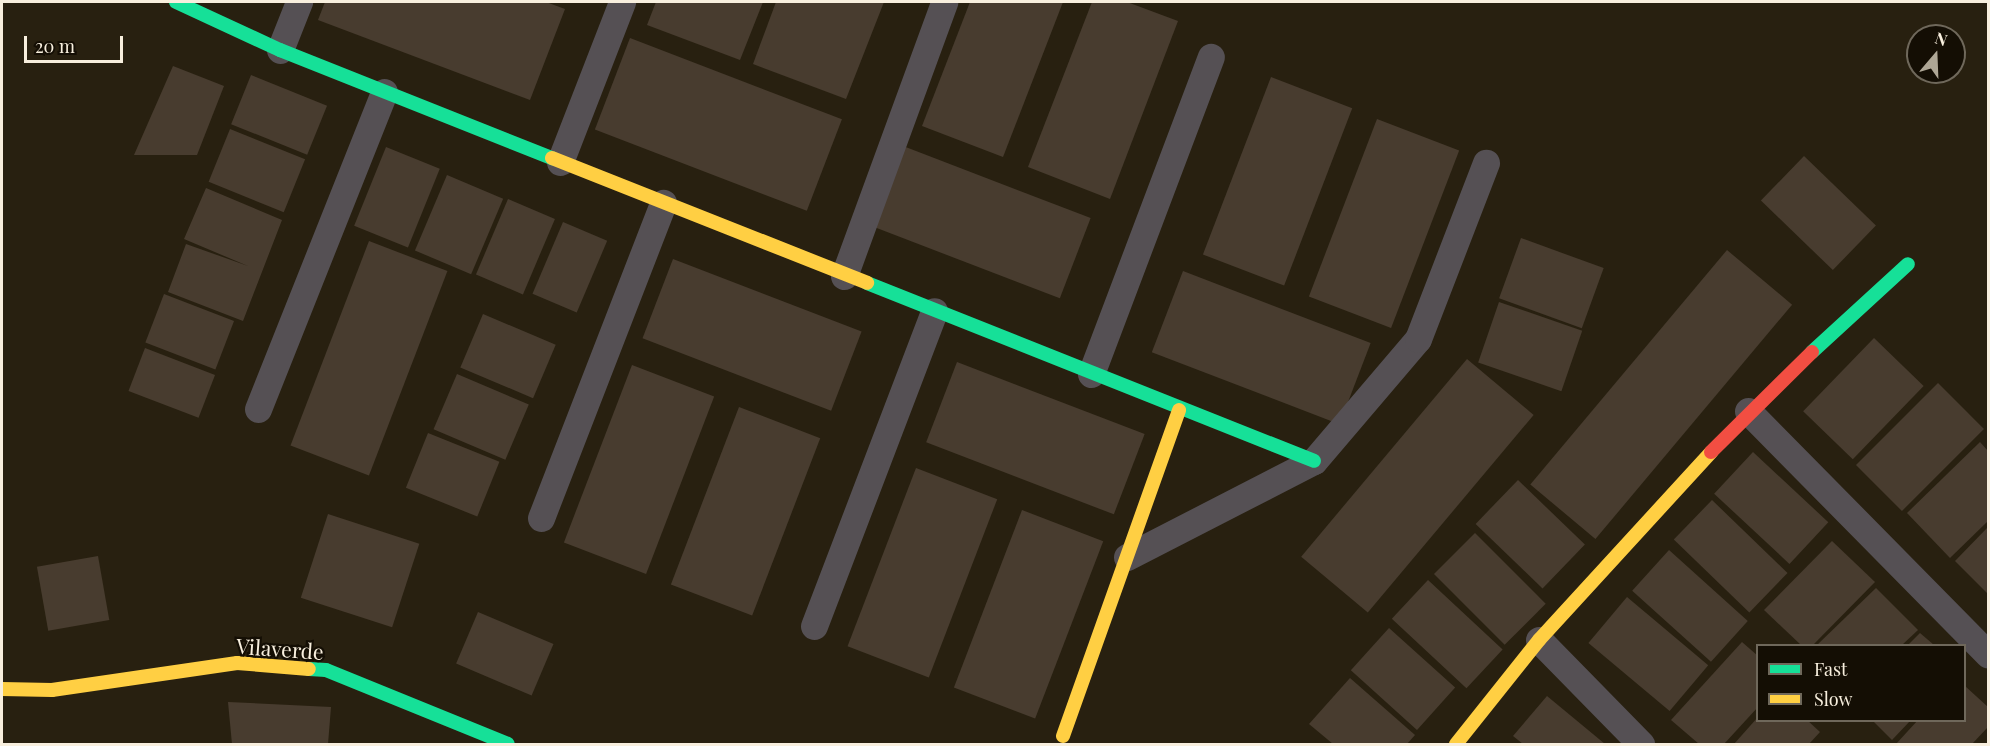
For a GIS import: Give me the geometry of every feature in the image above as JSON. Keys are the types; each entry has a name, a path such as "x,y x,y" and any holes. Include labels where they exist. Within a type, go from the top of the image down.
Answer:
{"street":[{"path":"176,2 280,50 384,92 1179,410 1314,461"},
{"path":"280,50 299,2"},
{"path":"560,162 622,2"},
{"path":"844,276 944,2"},
{"path":"1091,374 1211,57"},
{"path":"258,409 384,92"},
{"path":"1127,557 1314,461 1419,339 1486,163"},
{"path":"541,518 663,203"},
{"path":"1456,744 1539,640 1748,411 1908,264"},
{"path":"814,626 934,311"},
{"path":"1063,736 1179,410"},
{"path":"1748,411 1989,654"},
{"path":"1539,640 1641,744"},
{"name":"Vilaverde","path":"2,689 52,690 237,663 326,670 508,744"}],"building":[{"path":"325,2 546,2 565,9 530,100 318,20"},
{"path":"656,2 763,2 740,60 647,25"},
{"path":"776,2 884,2 846,99 753,64"},
{"path":"970,2 1063,2 1003,157 922,126"},
{"path":"1092,2 1127,2 1178,21 1110,199 1028,167"},
{"path":"630,38 842,119 807,211 595,129"},
{"path":"173,66 224,86 197,155 134,155"},
{"path":"251,75 327,106 307,155 231,124"},
{"path":"1271,77 1352,108 1284,286 1203,254"},
{"path":"1377,119 1459,151 1391,328 1309,296"},
{"path":"230,129 305,159 284,212 209,182"},
{"path":"903,146 1091,218 1060,298 872,226"},
{"path":"386,147 440,169 408,248 354,226"},
{"path":"1804,156 1876,225 1833,270 1761,201"},
{"path":"447,175 503,199 471,274 415,250"},
{"path":"206,188 282,220 243,321 168,292 186,244 248,266 184,239"},
{"path":"508,199 555,219 523,294 476,274"},
{"path":"563,222 607,241 577,313 533,294"},
{"path":"1521,238 1604,268 1582,328 1499,298"},
{"path":"369,241 447,271 369,476 291,445"},
{"path":"1727,250 1792,305 1595,539 1530,484"},
{"path":"673,259 862,331 831,411 643,338"},
{"path":"1183,271 1371,343 1339,424 1152,352"},
{"path":"164,294 234,321 215,369 145,343"},
{"path":"1499,302 1582,331 1561,391 1478,363"},
{"path":"483,314 556,345 533,398 460,367"},
{"path":"1874,338 1924,386 1853,459 1803,411"},
{"path":"145,348 215,375 199,418 129,391"},
{"path":"1467,359 1534,415 1368,613 1301,557"},
{"path":"957,362 1145,434 1114,514 926,442"},
{"path":"632,365 714,397 646,574 564,542"},
{"path":"457,374 529,404 505,460 434,429"},
{"path":"1938,383 1984,429 1902,511 1856,465"},
{"path":"739,407 820,438 752,616 671,584"},
{"path":"428,433 499,462 477,517 406,488"},
{"path":"1980,442 1988,451 1988,521 1950,558 1907,513"},
{"path":"1753,452 1828,522 1789,564 1714,494"},
{"path":"916,468 997,499 929,677 848,646"},
{"path":"1518,480 1585,545 1543,588 1476,524"},
{"path":"1712,500 1788,573 1749,613 1674,540"},
{"path":"1022,510 1103,541 1035,719 954,687"},
{"path":"328,514 419,544 392,627 301,598"},
{"path":"1988,527 1988,594 1955,561"},
{"path":"1475,533 1546,604 1505,645 1434,574"},
{"path":"1832,541 1875,582 1814,644 1800,644 1764,610"},
{"path":"1669,550 1748,621 1711,662 1632,591"},
{"path":"98,556 109,620 48,631 37,567"},
{"path":"1428,580 1503,650 1466,688 1392,619"},
{"path":"1876,588 1918,630 1903,644 1818,644"},
{"path":"1627,597 1708,665 1670,711 1588,643"},
{"path":"478,612 553,644 532,696 456,664"},
{"path":"1389,628 1455,688 1417,730 1351,670"},
{"path":"1920,633 1933,644 1909,644"},
{"path":"1742,642 1756,654 1756,709 1724,744 1699,744 1671,720"},
{"path":"1350,678 1415,735 1407,744 1333,744 1309,724"},
{"path":"1966,687 1988,707 1988,727 1972,744 1896,744 1916,722 1966,722"},
{"path":"1547,696 1605,744 1523,744 1513,736"},
{"path":"228,702 331,707 328,744 232,744"},
{"path":"1756,719 1756,722 1809,722 1820,732 1809,744 1734,744"},
{"path":"1874,722 1909,722 1892,740"}],"traffic: fast":[{"path":"176,2 280,50 552,158"},
{"path":"1812,352 1908,264"},
{"path":"867,283 1314,461"},
{"path":"309,669 326,670 508,744"}],"traffic: slow":[{"path":"552,158 867,283"},
{"path":"1063,736 1179,410"},
{"path":"1456,744 1539,640 1711,452"},
{"path":"2,689 52,690 237,663 309,669"}],"traffic: jam":[{"path":"1711,452 1812,352"}]}
